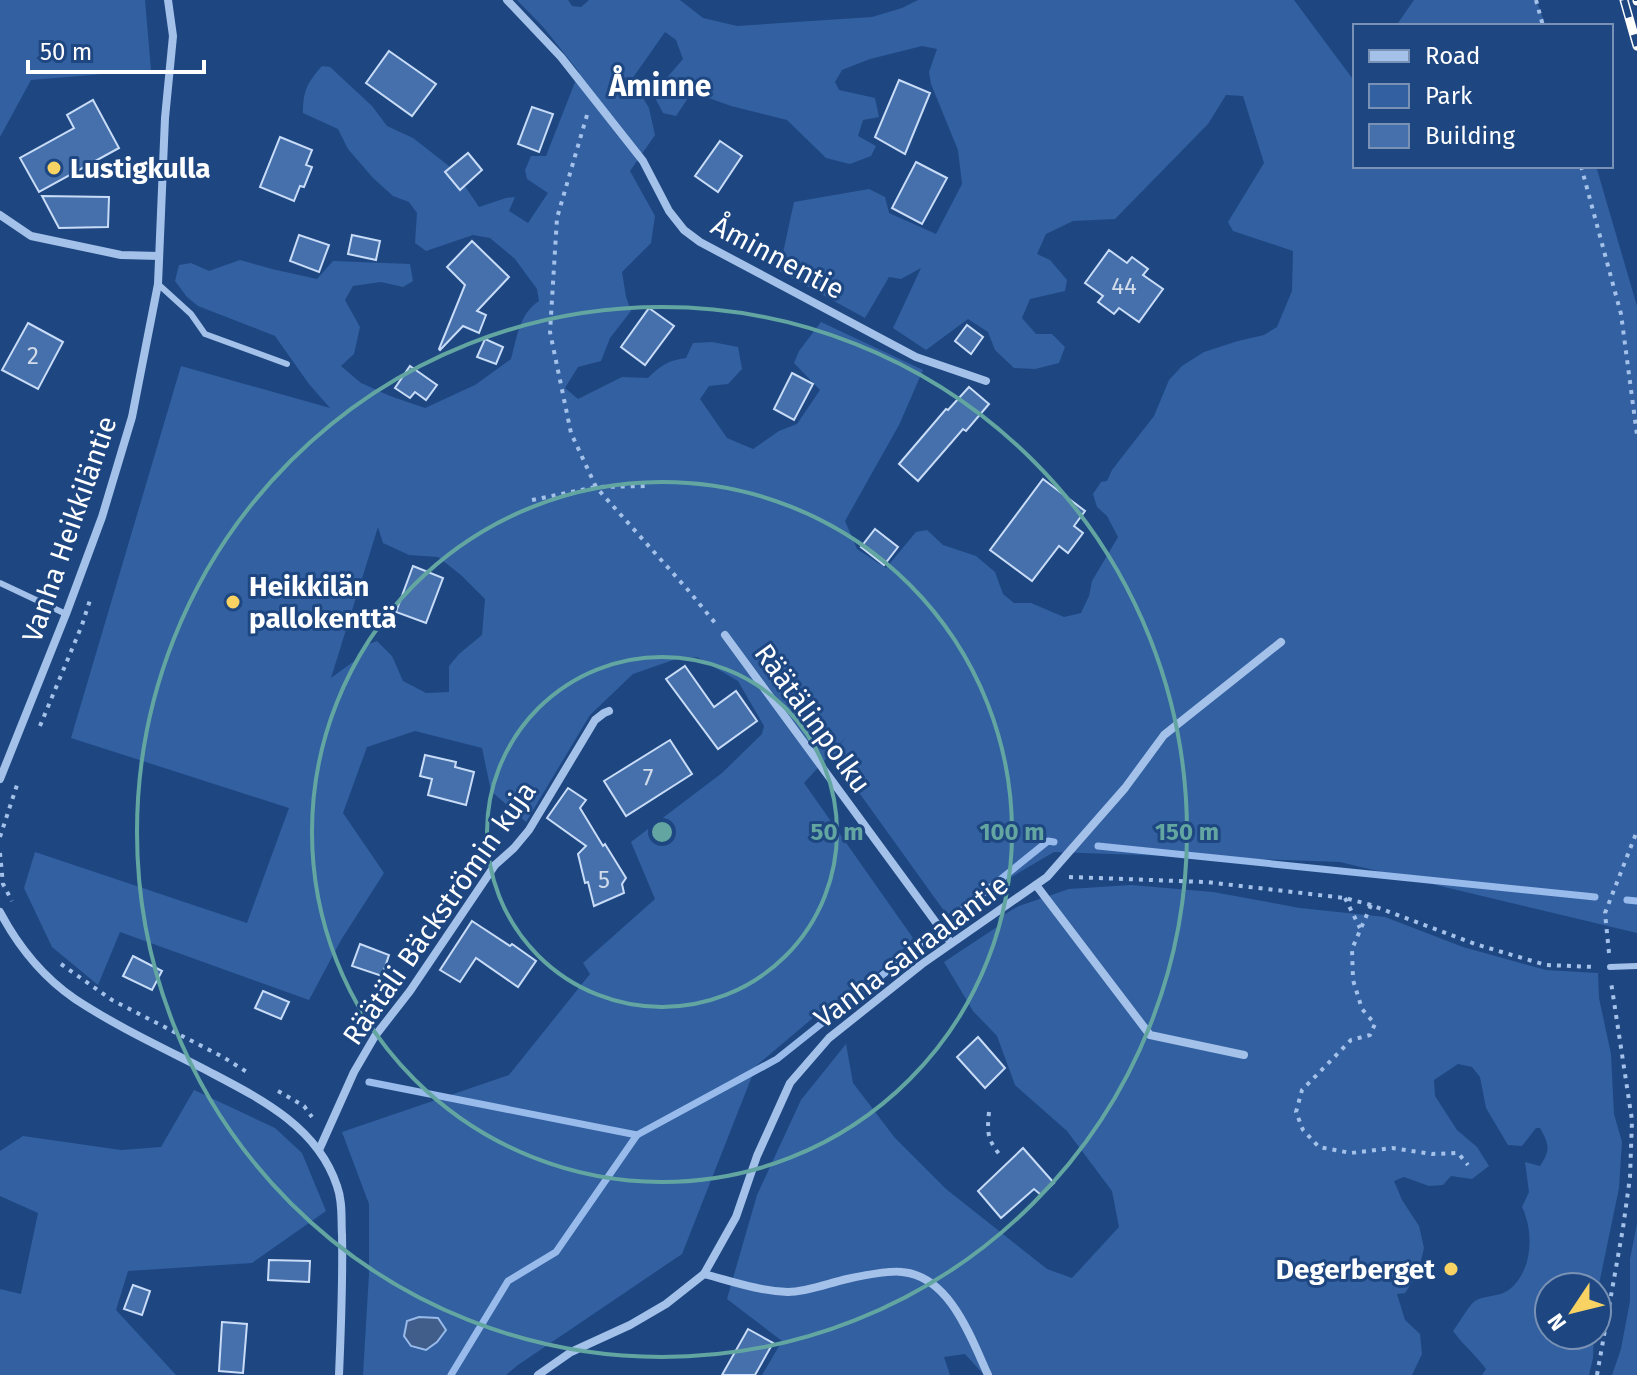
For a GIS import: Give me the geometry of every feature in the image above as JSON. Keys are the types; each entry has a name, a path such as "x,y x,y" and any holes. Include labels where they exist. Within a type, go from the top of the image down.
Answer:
{"street":[{"name":"Vanha Heikkiläntie","path":"0,779 102,517 132,417 158,284 165,118 173,36 168,0"},
{"name":"Åminnentie","path":"507,0 561,57 643,161 669,211 684,230 700,242 916,357 986,381"},
{"path":"0,215 31,236 121,255 159,256"},
{"name":"Räätälinpolku","path":"725,635 951,943"},
{"name":"Vanha sairaalantie","path":"538,1375 571,1352 630,1325 666,1304 704,1274 736,1217 757,1156 790,1083 829,1038 951,943 1047,877 1125,788 1164,735 1281,642"},
{"name":"Räätäli Bäckströmin kuja","path":"319,1150 354,1072 375,1036 410,991 489,874 529,830 595,720 609,711"},
{"path":"1036,885 1150,1035 1244,1055"},
{"path":"0,912 13,935 44,973 73,997 274,1108 301,1129 319,1150 338,1189 341,1203 343,1279 339,1375"},
{"path":"704,1274 762,1289 790,1292 849,1279 902,1272 918,1277 933,1283 964,1322 988,1375"}],"lane":[{"path":"158,284 191,314 205,334 287,364"},
{"path":"0,583 66,614"},
{"path":"1610,967 1637,966"}],"path":[{"path":"1536,0 1542,24"},
{"path":"592,97 557,218 550,332 571,433 596,487 725,635"},
{"path":"1582,168 1621,314 1637,435"},
{"path":"532,500 596,487 648,486"},
{"path":"1597,1375 1623,1228 1632,1135 1611,991 1605,913 1637,831"},
{"path":"1047,877 1206,882 1345,898 1475,944 1546,965 1610,967"},
{"path":"1345,898 1360,928"},
{"path":"1371,905 1352,949 1353,980 1362,1009 1375,1024 1370,1035 1351,1040 1302,1090 1296,1112 1303,1130 1319,1147 1351,1153 1392,1148 1432,1154 1458,1153 1468,1165"},
{"path":"989,1112 987,1128 990,1142 1000,1155"}],"green space":[{"path":"0,0 145,0 151,70 31,80 0,137"},
{"path":"517,0 568,0 572,6 581,7 589,0 680,0 703,18 737,26 872,17 918,0 1294,0 1353,79 1353,168 1597,168 1637,306 1637,933 1340,862 1054,852 947,915 832,755 846,737 804,783 913,938 889,964 814,1017 756,1066 682,1254 506,1375 363,1375 369,1274 369,1204 342,1132 509,1075 590,974 583,963 655,899 631,842 722,773 762,734 764,726 738,681 697,657 673,660 633,674 590,715 526,822 491,791 482,748 415,731 367,747 343,813 384,873 341,940 309,1000 120,932 98,985 52,947 24,888 35,852 247,923 289,808 71,738 181,366 330,408 275,336 198,306 187,297 175,281 179,265 191,263 209,271 240,260 317,279 333,261 410,264 413,281 403,287 381,282 353,286 345,300 360,327 354,354 341,366 361,383 425,408 475,385 511,359 523,320 539,301 537,289 515,259 490,238 473,235 426,251 415,243 417,213 409,202 393,196 373,178 348,149 338,129 303,113 307,88 322,66 330,67 372,106 387,126 413,138 454,170 479,207 515,197 509,211 528,223 548,193 527,179 525,170 531,156 546,156 579,72","holes":["665,32 676,40 683,59 653,94 663,113 676,116 692,92 731,106 787,120 826,158 850,164 871,156 876,146 858,136 863,120 879,117 875,98 839,90 835,82 842,70 870,59 922,46 937,49 929,72 931,84 958,150 962,184 936,234 889,213 885,197 869,189 794,202 779,271 865,318 889,277 901,279 921,268 893,328 926,350 968,319 988,332 995,350 1014,368 1035,369 1059,363 1065,347 1052,334 1036,334 1022,318 1030,299 1065,291 1067,280 1050,260 1037,254 1046,234 1073,221 1115,219 1208,124 1226,95 1243,96 1264,163 1228,222 1233,231 1293,251 1292,291 1277,327 1264,335 1204,352 1182,366 1169,380 1154,416 1107,481 1101,482 1093,494 1097,507 1107,516 1118,537 1092,581 1081,613 1064,617 1031,603 1014,603 1003,594 995,572 976,556 943,545 927,530 916,532 886,568 857,549 845,521 899,425 923,370 821,322 799,351 794,363 820,390 797,424 779,431 753,449 727,438 700,399 709,386 728,384 742,369 738,347 712,342 693,343 686,358 665,364 648,378 622,377 578,399 565,388 578,367 601,361 610,338 631,311 622,272 651,243 655,216 630,171 655,135 649,108 632,79","378,527 383,543 409,555 438,557 485,599 482,635 449,666 449,692 426,693 403,681 392,656 377,641 369,644 357,659 331,678"]},
{"path":"1414,0 1536,0 1545,24 1397,24"},
{"path":"1131,885 1213,892 1300,908 1385,917 1463,947 1546,970 1598,973 1599,998 1611,1054 1614,1114 1622,1142 1619,1188 1602,1271 1533,1271 1533,1351 1593,1351 1589,1375 1482,1375 1486,1369 1453,1331 1475,1301 1506,1292 1523,1272 1530,1238 1522,1207 1529,1192 1525,1162 1540,1166 1548,1147 1540,1128 1536,1128 1522,1146 1508,1145 1486,1108 1480,1077 1472,1067 1458,1064 1434,1080 1435,1096 1457,1130 1477,1147 1489,1166 1472,1179 1451,1176 1443,1185 1429,1186 1404,1177 1394,1181 1419,1226 1424,1248 1418,1273 1405,1293 1397,1294 1405,1320 1420,1334 1422,1354 1412,1375 984,1375 965,1354 944,1357 950,1375 762,1375 782,1341 727,1299 757,1195 801,1100 846,1044 853,1083 895,1138 946,1189 1047,1269 1072,1278 1119,1227 1112,1191 1067,1131 1015,1085 997,1036 973,1011 944,962 1000,925 998,918 1019,906 1069,889"},
{"path":"194,1090 275,1128 302,1153 326,1211 252,1263 128,1271 116,1310 176,1375 0,1375 0,1289 21,1294 38,1213 0,1196 0,1151 23,1136 121,1150 161,1147"},
{"path":"1637,1224 1637,1375 1612,1375 1621,1349 1630,1301 1630,1259"}],"shaded area":[{"path":"419,1317 438,1318 446,1330 426,1350 411,1346 404,1336 407,1321"}],"building":[{"path":"389,51 436,84 412,116 366,83"},
{"path":"899,80 930,93 905,154 875,137"},
{"name":"Lustigkulla","path":"93,100 119,148 39,192 20,158 74,128 67,115"},
{"path":"532,107 553,114 539,152 518,144"},
{"path":"280,137 312,150 306,165 312,167 294,201 260,187"},
{"path":"720,141 742,156 718,192 695,176"},
{"path":"468,153 482,170 460,190 445,172"},
{"path":"916,162 947,178 922,224 892,208"},
{"path":"42,196 109,197 108,227 59,228"},
{"path":"299,235 329,245 319,272 290,261"},
{"path":"352,235 380,241 376,260 348,254"},
{"path":"472,241 509,277 477,311 486,315 479,333 463,326 440,350 465,285 447,267"},
{"path":"1109,250 1127,263 1132,257 1148,269 1143,275 1163,289 1139,322 1119,308 1114,314 1098,302 1103,296 1085,283"},
{"path":"649,308 674,326 645,365 621,347"},
{"path":"28,323 63,342 38,389 2,370"},
{"path":"967,325 983,337 971,354 955,341"},
{"path":"485,339 503,347 496,364 477,357"},
{"path":"410,366 437,385 426,400 415,392 410,398 395,388"},
{"path":"792,373 813,384 794,420 774,409"},
{"path":"969,387 989,404 918,481 899,464"},
{"path":"1043,479 1085,511 1074,526 1083,533 1068,553 1059,546 1032,581 990,550"},
{"path":"875,529 898,547 884,565 861,547"},
{"path":"413,566 443,578 426,623 396,612"},
{"path":"685,666 714,707 736,691 757,721 718,749 666,679"},
{"path":"670,740 692,774 626,816 604,781"},
{"path":"425,755 456,762 455,767 474,772 466,805 428,795 432,779 420,776"},
{"path":"568,788 586,800 580,808 626,878 622,884 624,893 594,906 578,854 586,846 547,818"},
{"path":"472,921 536,961 518,987 476,958 460,982 440,970"},
{"path":"360,944 389,955 382,976 352,966"},
{"path":"133,956 162,971 152,990 123,976"},
{"path":"263,991 289,1002 281,1019 255,1008"},
{"path":"978,1037 1005,1068 985,1088 957,1057"},
{"path":"1023,1148 1054,1183 1041,1195 1034,1189 1001,1218 978,1191"},
{"path":"269,1260 310,1261 309,1282 268,1280"},
{"path":"133,1285 150,1291 142,1315 124,1309"},
{"path":"222,1322 247,1324 243,1373 219,1371"},
{"path":"748,1329 773,1343 755,1375 722,1375"}],"waterway":[{"path":"955,916 1048,841 1054,842"},
{"path":"1098,846 1595,897"},
{"path":"1627,900 1637,901"},
{"path":"369,1082 637,1135 777,1059 925,941"},
{"path":"451,1375 508,1281 556,1252 637,1135"}],"railway":[{"path":"1624,0 1637,46"}],"place":[{"name":"Lustigkulla","path":"54,168"},
{"name":"Heikkilän pallokenttä","path":"233,602"},
{"name":"Degerberget","path":"1451,1269"}],"district":[{"name":"Åminne","path":"660,86"}]}
